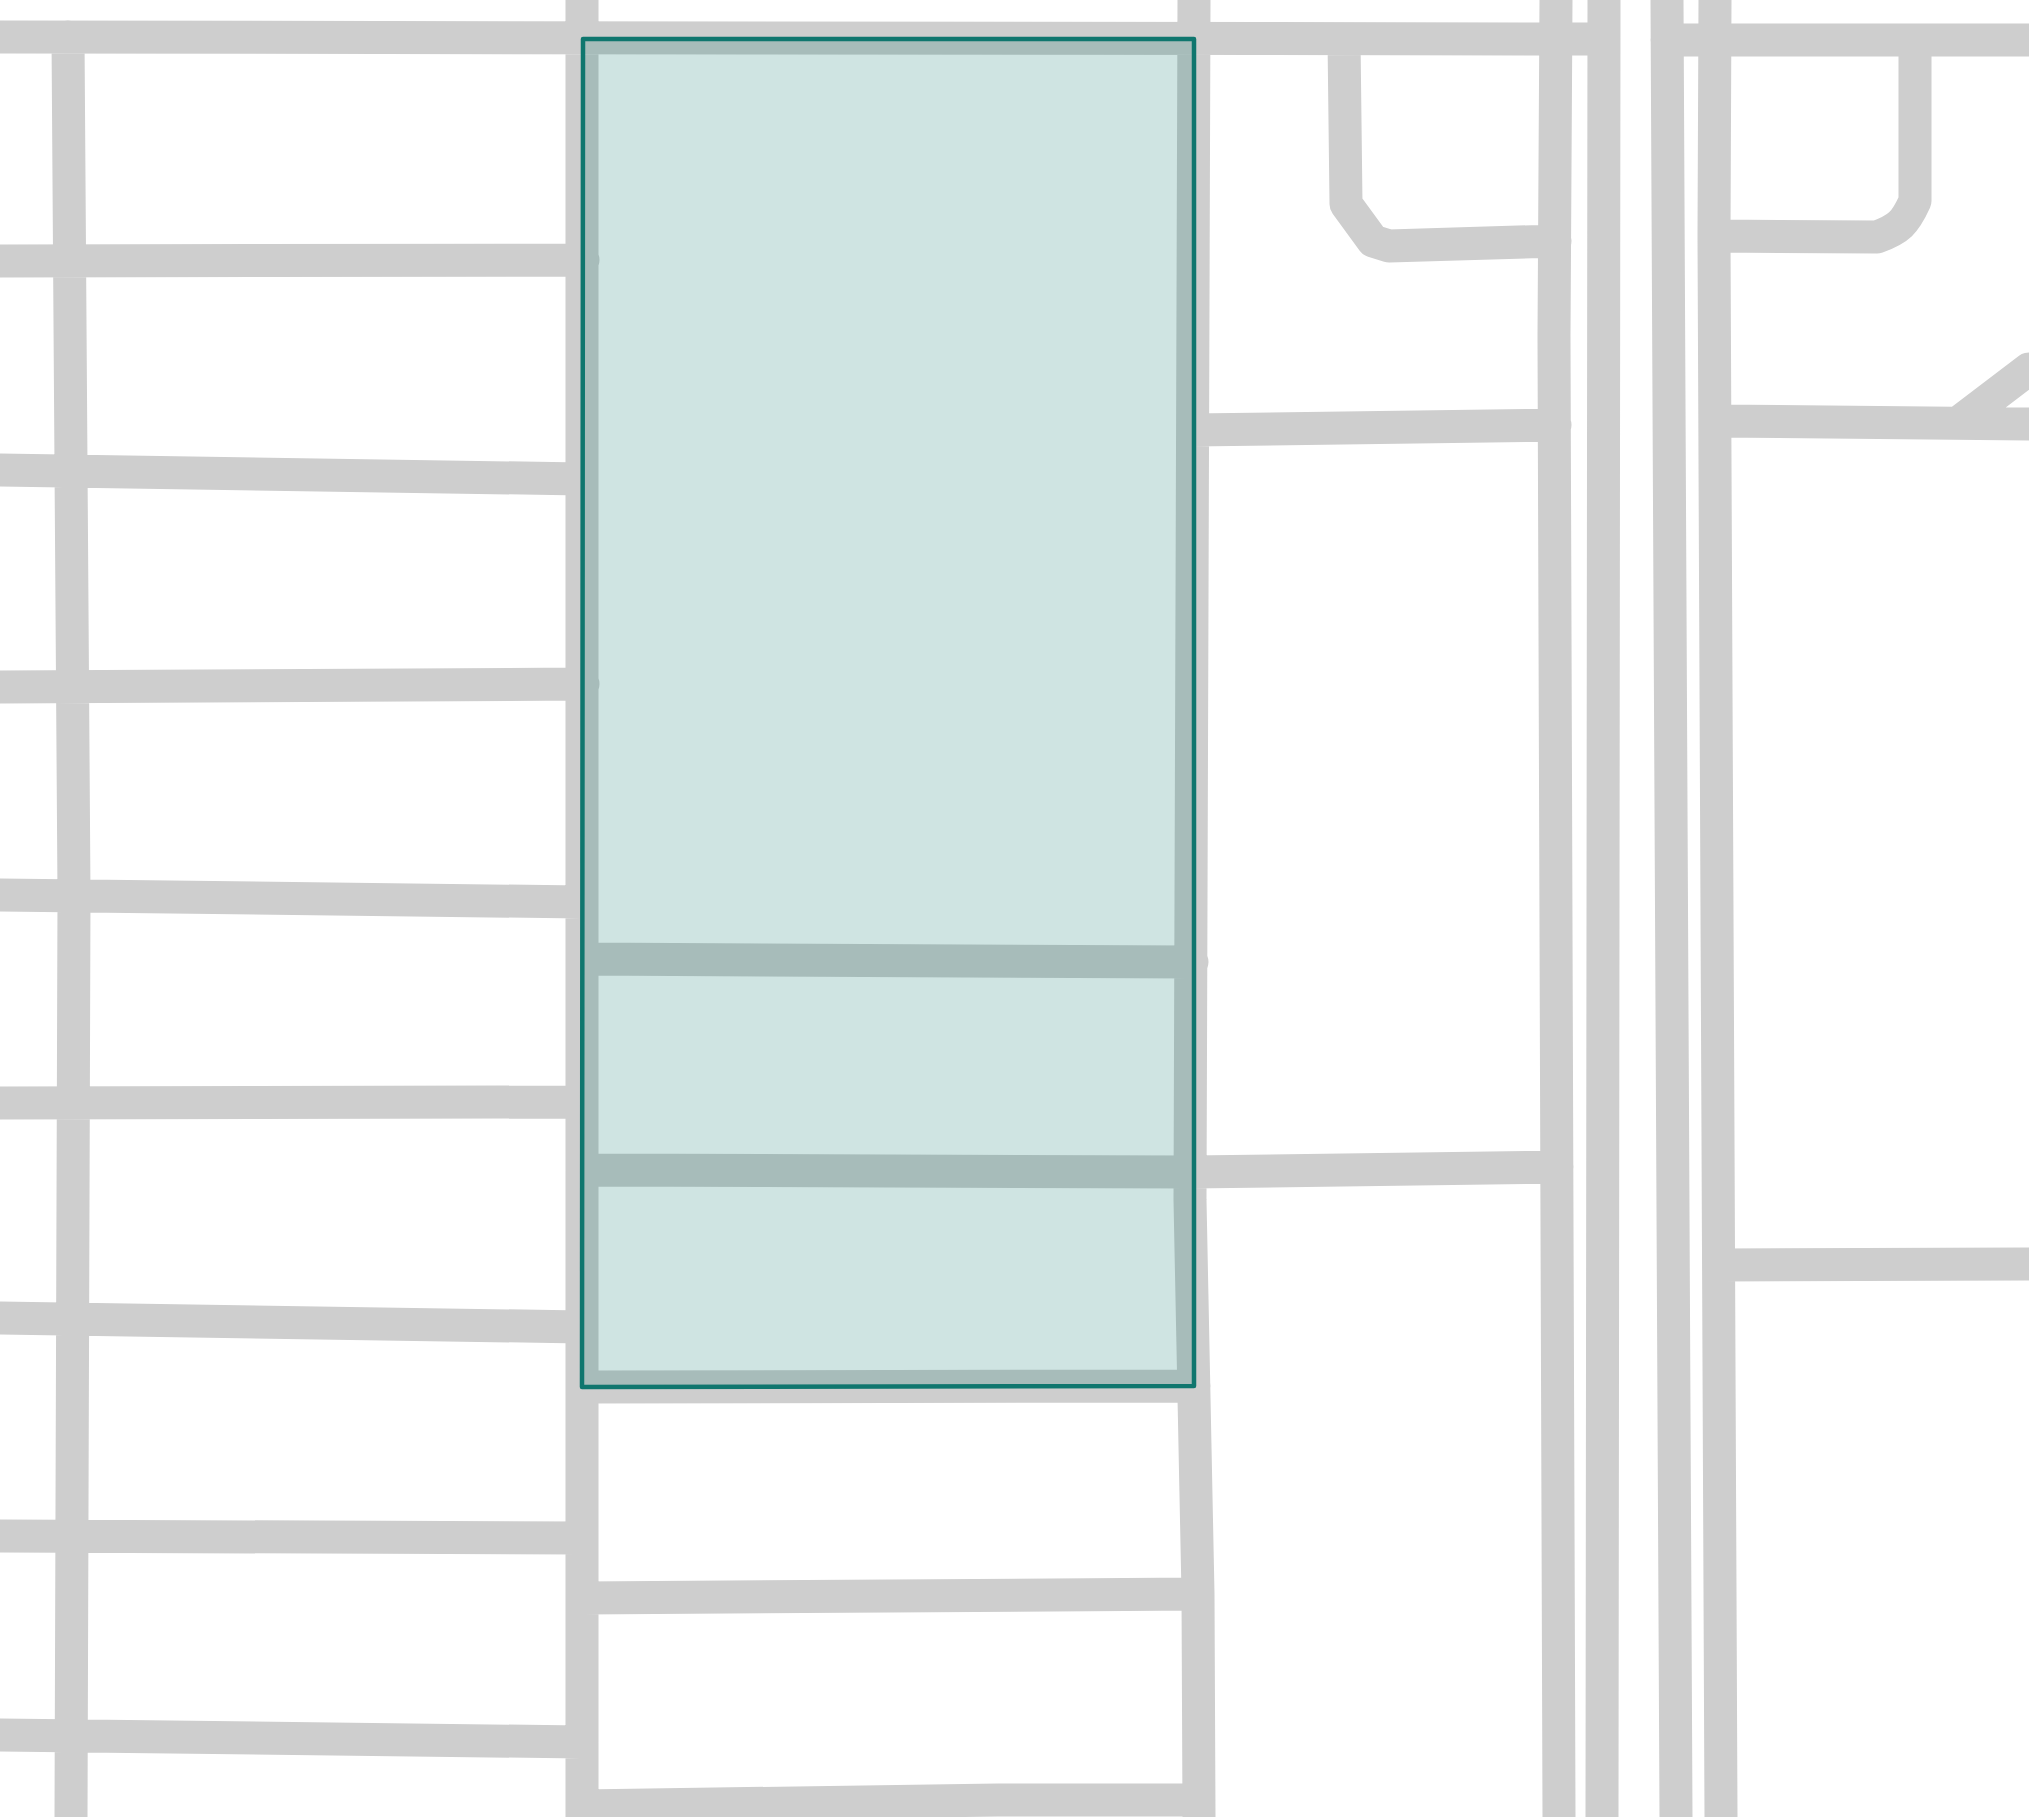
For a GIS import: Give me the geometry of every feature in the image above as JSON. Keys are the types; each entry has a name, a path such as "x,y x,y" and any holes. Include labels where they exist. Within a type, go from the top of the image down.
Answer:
{"street":[{"path":"582,0 582,1812 998,1800 1198,1809 1198,1594 1191,1172 1194,0"},
{"path":"1556,0 1559,1817"},
{"path":"1602,1817 1604,0"},
{"path":"1667,0 1676,1817"},
{"path":"1714,0 1721,1817"},
{"path":"0,37 1604,39"},
{"path":"68,37 74,895 71,1817"},
{"path":"1344,39 1346,204 1372,241 1389,246 1555,241"},
{"path":"1667,40 2029,40"},
{"path":"1714,236 1877,237 1894,231 1907,219 1915,201 1915,40"},
{"path":"0,261 583,260"},
{"path":"1958,423 2029,369"},
{"path":"1714,421 2029,424"},
{"path":"1193,430 1555,425"},
{"path":"0,470 582,480"},
{"path":"0,687 583,684"},
{"path":"0,895 582,902"},
{"path":"582,959 1192,962"},
{"path":"0,1103 582,1102"},
{"path":"582,1170 1191,1172 1557,1167"},
{"path":"1719,1265 2029,1264"},
{"path":"0,1318 582,1327"},
{"path":"582,1387 1194,1386"},
{"path":"0,1536 582,1538"},
{"path":"582,1598 1198,1594"},
{"path":"0,1735 582,1742"}],"highlighted area":[{"path":"583,39 1194,39 1194,1386 582,1387"}]}
